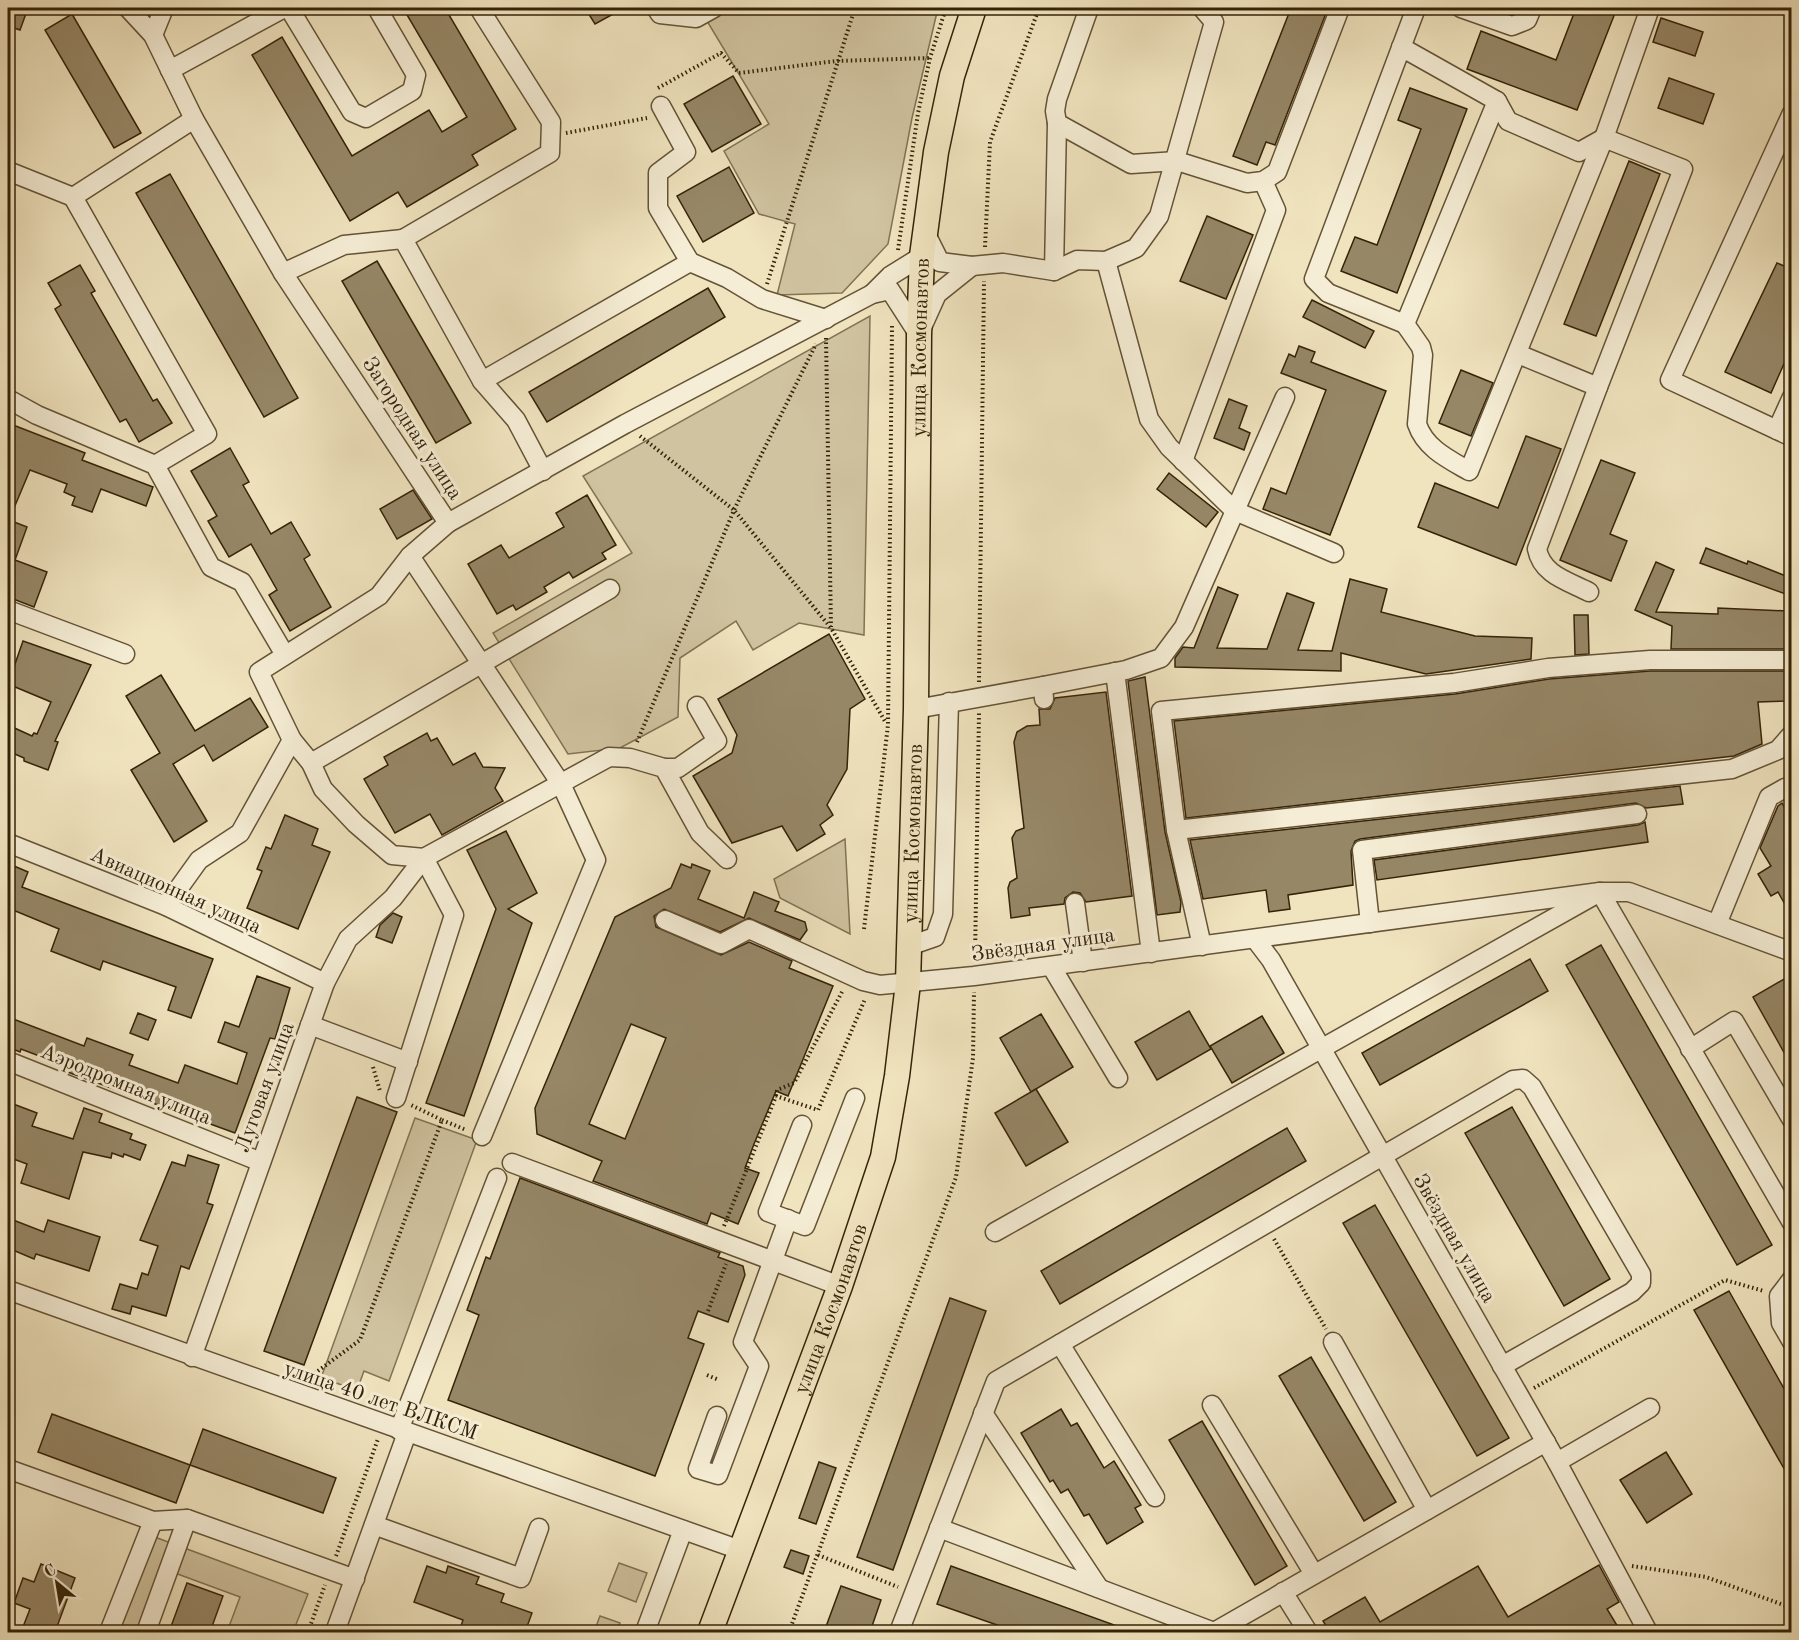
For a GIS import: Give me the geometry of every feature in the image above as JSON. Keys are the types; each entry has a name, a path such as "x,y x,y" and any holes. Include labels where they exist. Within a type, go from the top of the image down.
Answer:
{"main road":[{"name":"улица Космонавтов","path":"710,1632 840,1286 883,1157 897,1076 908,983 916,709 919,335 922,256 924,230 952,76 974,8"}],"street":[{"name":"Загородная улица","path":"128,8 153,35 194,119 283,273 448,523 626,424 826,322 872,294 890,276 922,256"},
{"path":"153,35 164,8"},
{"path":"170,70 284,8"},
{"path":"289,8 352,112 366,118 412,91 416,75 377,8"},
{"path":"283,273 344,245 403,239 550,153 551,122 479,8"},
{"path":"656,8 660,14 696,18 714,8"},
{"path":"1054,271 1057,123 1055,111 1057,99 1089,8"},
{"path":"924,230 940,262 972,266 1003,263 1054,271 1077,260 1106,261 1136,248 1159,216 1177,161 1214,22 1202,8"},
{"path":"1057,123 1131,164 1177,161 1247,183 1263,182 1277,171 1340,8"},
{"path":"1416,8 1314,279 1328,293 1405,324 1421,347 1423,355 1417,424 1419,431 1439,454 1469,471 1604,138 1650,8"},
{"path":"1461,8 1512,26 1527,20 1532,8"},
{"path":"1401,47 1497,101 1509,121 1579,152 1604,138"},
{"path":"1405,324 1497,101"},
{"path":"661,106 686,152 658,174 658,208 690,262 727,278 762,299 826,322"},
{"path":"1791,113 1670,380 1784,434 1791,397"},
{"path":"73,197 194,119"},
{"path":"1589,592 1547,571 1539,561 1537,549 1683,169 1604,138"},
{"path":"8,171 73,197 207,434 155,465"},
{"path":"1182,461 1276,210 1263,182"},
{"path":"403,239 482,381 516,420 543,471"},
{"path":"1106,261 1149,419 1182,461 1235,511 1334,553"},
{"path":"482,381 690,262"},
{"path":"919,335 937,294 972,266"},
{"path":"872,294 891,290 919,335"},
{"path":"1518,354 1598,387"},
{"path":"916,709 949,702 1044,693 1161,658 1184,627 1285,398"},
{"path":"8,399 37,415 155,465 212,567 242,582 285,655"},
{"path":"448,523 410,556 379,596 259,672 292,740 311,763 323,789 392,855 424,858 609,757 630,758 664,768 678,768 717,741 698,706"},
{"path":"410,556 484,664 561,784 596,860 482,1136"},
{"path":"311,763 610,590"},
{"path":"8,610 124,654"},
{"path":"1203,946 1176,830 1161,711 1454,683 1548,668 1650,660 1791,660"},
{"path":"1115,672 1151,952"},
{"path":"909,946 935,937 943,914 949,702"},
{"path":"1176,830 1732,769 1778,750 1791,734"},
{"path":"166,906 199,860 240,832 292,740"},
{"path":"664,768 700,833 727,859"},
{"path":"1717,924 1769,797 1785,788 1791,793"},
{"path":"1370,923 1362,850 1637,814"},
{"name":"Авиационная улица","path":"8,843 166,906 325,983"},
{"path":"396,1098 454,915 424,858"},
{"name":"Луговая улица","path":"192,1357 325,983 348,939 393,898 424,858"},
{"path":"995,1232 1600,892 1791,1222"},
{"name":"Звёздная улица","path":"665,920 721,944 749,929 852,974 863,981 880,984 908,983 1083,962 1600,892 1629,892 1791,952"},
{"path":"1075,903 1083,962"},
{"name":"Звёздная улица","path":"1255,939 1271,960 1557,1462 1648,1632"},
{"path":"1051,966 1118,1078"},
{"path":"1690,1049 1734,1021 1791,1120"},
{"path":"310,1025 408,1062"},
{"name":"Аэродромная улица","path":"8,1061 261,1162"},
{"path":"899,1632 996,1381 1382,1155 1513,1080 1523,1079 1532,1087 1641,1274 1641,1283 1632,1292 1502,1366"},
{"path":"802,1125 768,1212 805,1226 855,1098"},
{"path":"512,1163 840,1286"},
{"path":"338,1632 374,1525 397,1429 497,1178"},
{"path":"717,1416 698,1469 718,1475 759,1366 743,1342 788,1219"},
{"path":"1791,1279 1779,1296 1781,1323 1791,1342"},
{"name":"улица 40 лет ВЛКСМ","path":"8,1290 740,1550"},
{"path":"1333,1342 1427,1510"},
{"path":"1060,1344 1155,1497"},
{"path":"1212,1405 1314,1574"},
{"path":"1557,1462 1650,1408"},
{"path":"983,1413 1099,1588"},
{"path":"939,1528 1214,1632 1545,1442"},
{"path":"8,1469 153,1521 187,1519 355,1579"},
{"path":"146,1632 187,1519"},
{"path":"109,1632 153,1521"},
{"path":"374,1525 521,1578 539,1528"},
{"path":"645,1632 683,1530"},
{"path":"1283,1592 1308,1632"}],"path":[{"path":"762,299 836,61 855,8"},
{"path":"551,136 655,116 661,106 652,91 721,53 739,74 836,61 930,58"},
{"path":"630,758 734,510 826,322"},
{"path":"826,322 831,628"},
{"path":"864,929 888,725 892,322"},
{"path":"626,424 734,510 831,628 888,725"},
{"path":"776,1096 777,1090 794,1083 852,974"},
{"path":"290,1391 360,1340 442,1120 380,1091 367,1047"},
{"path":"1266,1225 1333,1342"},
{"path":"708,1311 726,1264"},
{"path":"1520,1397 1725,1280 1779,1296"},
{"path":"707,1375 719,1380"},
{"path":"308,1632 331,1570 397,1429"},
{"path":"818,1555 914,1593"},
{"path":"1610,1563 1706,1577 1791,1608"}],"shaded area":[{"path":"732,8 938,8 912,118 888,244 842,293 777,295 795,224 759,214 724,151 769,124 707,21"},
{"path":"870,316 864,635 799,623 753,650 736,621 680,658 678,717 620,748 568,754 493,633 632,553 583,476"},
{"path":"845,839 850,934 780,898 774,879"},
{"path":"415,1118 477,1140 389,1381 364,1371 357,1390 321,1378"},
{"path":"152,1536 308,1594 293,1632 227,1632 240,1597 164,1569 140,1632 116,1632"},
{"path":"619,1563 647,1573 636,1602 608,1591"},
{"path":"600,1616 620,1623 616,1632 594,1632"}],"building":[{"path":"8,8 28,8 20,30 8,26"},
{"path":"403,8 445,8 516,129 472,155 478,165 407,207 398,192 350,221 252,55 282,37 352,156 429,110 442,132 467,117"},
{"path":"585,8 624,8 595,24"},
{"path":"1291,8 1328,8 1275,145 1266,142 1257,165 1233,156"},
{"path":"1576,8 1617,8 1577,110 1467,69 1481,31 1556,60"},
{"path":"72,14 141,133 114,148 45,30"},
{"path":"1661,18 1703,32 1695,56 1653,42"},
{"path":"733,76 761,124 712,152 684,104"},
{"path":"1669,78 1714,94 1703,124 1658,108"},
{"path":"1410,88 1467,109 1397,293 1341,271 1355,237 1377,245 1421,129 1398,120"},
{"path":"1629,161 1660,174 1596,336 1564,324"},
{"path":"729,167 754,213 703,242 677,196"},
{"path":"170,174 298,398 264,417 136,193"},
{"path":"1207,216 1253,235 1226,299 1180,281"},
{"path":"377,261 471,423 436,443 342,281"},
{"path":"1777,263 1791,269 1791,348 1771,393 1725,372"},
{"path":"80,265 95,291 91,293 153,401 157,399 172,423 139,442 126,419 120,422 55,309 61,305 48,283"},
{"path":"708,288 725,317 547,422 529,392"},
{"path":"1312,300 1374,331 1365,348 1303,317"},
{"path":"1299,346 1315,352 1311,362 1386,391 1330,535 1263,509 1271,488 1286,494 1326,390 1281,373 1289,354 1295,357"},
{"path":"1461,370 1493,383 1471,436 1439,423"},
{"path":"1229,399 1247,406 1239,428 1250,433 1244,450 1214,438"},
{"path":"8,423 85,453 82,460 153,487 146,506 101,489 92,512 72,505 75,497 64,492 67,484 30,470 9,520 27,527 15,560 47,572 34,607 8,597"},
{"path":"1526,436 1561,449 1516,565 1418,527 1435,483 1498,508"},
{"path":"230,448 249,482 243,485 271,534 291,522 310,555 304,559 331,607 290,631 269,595 277,590 251,544 229,557 208,521 217,516 191,471"},
{"path":"1601,460 1635,473 1610,534 1627,541 1611,581 1560,560"},
{"path":"1169,473 1218,512 1206,527 1157,489"},
{"path":"413,490 432,519 397,539 380,509"},
{"path":"587,495 616,545 602,553 606,559 573,578 569,572 544,587 547,592 516,610 513,605 497,614 468,564 501,545 509,558 564,527 556,513"},
{"path":"1706,548 1791,578 1791,596 1700,563"},
{"path":"1656,562 1674,570 1656,612 1718,614 1718,608 1787,611 1786,649 1671,649 1672,626 1635,610"},
{"path":"1350,579 1387,589 1381,612 1475,636 1532,638 1531,659 1426,674 1341,653 1341,671 1175,667 1175,658 1183,647 1194,648 1218,587 1238,595 1217,648 1267,649 1287,593 1314,603 1298,650 1332,651"},
{"path":"1574,615 1588,615 1589,654 1575,655"},
{"path":"829,634 865,699 850,709 847,769 827,805 833,815 820,825 825,834 797,851 782,826 732,843 693,776 732,753 737,735 718,699"},
{"path":"23,641 91,665 55,741 58,742 48,770 24,761 24,758 8,751 8,725 32,736 34,733 37,734 51,702 8,684"},
{"path":"1650,671 1786,671 1787,701 1758,702 1762,744 1734,756 1186,818 1174,721 1455,694 1549,679"},
{"path":"161,675 195,731 250,698 268,727 213,761 204,745 173,764 207,821 174,842 131,770 160,753 126,696"},
{"path":"1145,677 1165,832 1181,902 1180,912 1157,915 1128,681"},
{"path":"1106,692 1132,896 1086,902 1080,893 1073,892 1065,898 1064,904 1029,908 1030,915 1011,918 1008,888 1010,882 1017,878 1012,838 1016,831 1024,828 1014,742 1017,732 1027,726 1040,725 1039,709 1050,709 1055,698"},
{"path":"427,733 431,741 437,738 453,765 475,753 483,767 505,768 495,788 503,801 442,835 430,814 395,833 364,779 388,765 384,757"},
{"path":"1680,786 1683,804 1646,808 1636,803 1360,839 1355,841 1351,851 1353,885 1288,895 1290,909 1269,912 1266,890 1203,899 1190,840"},
{"path":"1782,803 1791,819 1791,915 1778,892 1771,896 1758,874 1771,866 1760,848 1778,806"},
{"path":"285,815 318,829 312,845 330,852 298,929 247,908 262,871 257,869 266,847 271,849"},
{"path":"1645,822 1648,842 1377,880 1374,860 1638,825"},
{"path":"506,831 537,893 508,909 532,923 464,1116 426,1103 496,909 467,850"},
{"path":"681,864 691,868 692,864 710,871 698,899 744,918 754,892 779,902 775,911 805,922 807,930 800,940 749,918 720,932 664,909 654,916 656,927 721,955 749,942 792,961 789,968 833,986 788,1096 776,1091 754,1144 745,1168 759,1173 738,1224 711,1213 707,1224 593,1181 602,1161 537,1134 535,1108 615,917 671,888","holes":["631,1024 666,1038 625,1139 589,1124"]},
{"path":"14,866 28,872 22,887 213,959 191,1018 168,1010 176,987 103,961 100,970 51,951 59,929 13,910 8,922 8,881"},
{"path":"393,913 402,917 392,943 376,937 380,925"},
{"path":"1601,945 1772,1245 1737,1265 1566,965"},
{"path":"1530,959 1548,991 1380,1085 1362,1053"},
{"path":"1791,975 1791,1065 1753,997"},
{"path":"257,976 290,988 275,1039 270,1038 235,1133 62,1070 63,1065 21,1049 20,1052 8,1047 8,1017 84,1046 87,1038 133,1055 129,1065 178,1083 185,1065 237,1084 247,1053 218,1042 225,1022 239,1027"},
{"path":"1189,1011 1211,1049 1157,1080 1135,1042"},
{"path":"138,1013 156,1020 148,1040 130,1033"},
{"path":"1041,1014 1073,1067 1031,1092 1000,1038"},
{"path":"1262,1016 1284,1053 1232,1083 1210,1046"},
{"path":"1036,1089 1068,1142 1026,1166 995,1113"},
{"path":"357,1097 397,1112 304,1365 264,1351"},
{"path":"8,1102 37,1113 32,1126 73,1139 84,1108 102,1114 99,1122 132,1134 130,1139 146,1145 140,1160 124,1154 123,1157 112,1153 111,1158 83,1152 69,1199 21,1183 27,1164 8,1157"},
{"path":"1512,1107 1610,1279 1564,1306 1465,1133"},
{"path":"1287,1128 1306,1161 1060,1304 1041,1271"},
{"path":"188,1155 219,1165 207,1203 213,1205 189,1269 181,1266 166,1316 132,1306 130,1314 112,1309 120,1284 137,1289 142,1273 148,1275 158,1246 140,1240 172,1162 185,1166"},
{"path":"520,1178 720,1253 718,1257 743,1266 745,1275 728,1322 698,1311 688,1338 704,1344 655,1476 448,1400 479,1315 467,1310 486,1257 490,1259"},
{"path":"1375,1205 1509,1438 1477,1456 1343,1223"},
{"path":"8,1218 44,1232 48,1220 100,1237 89,1271 36,1254 34,1259 8,1248"},
{"path":"1729,1291 1791,1401 1791,1481 1694,1310"},
{"path":"950,1298 986,1311 893,1570 857,1557"},
{"path":"1311,1357 1396,1502 1364,1521 1279,1376"},
{"path":"1061,1409 1071,1426 1077,1423 1104,1468 1114,1461 1141,1505 1135,1508 1143,1522 1107,1544 1089,1514 1084,1516 1068,1489 1061,1493 1053,1480 1050,1482 1021,1433"},
{"path":"52,1414 190,1465 176,1503 38,1452"},
{"path":"1202,1421 1287,1566 1255,1585 1169,1440"},
{"path":"203,1429 336,1478 323,1513 190,1465"},
{"path":"1666,1452 1692,1494 1647,1523 1620,1480"},
{"path":"819,1462 836,1468 816,1524 799,1518"},
{"path":"791,1550 809,1556 803,1574 784,1567"},
{"path":"41,1564 75,1578 55,1632 21,1632 30,1609 14,1603 23,1578 34,1582"},
{"path":"1599,1565 1619,1602 1607,1609 1621,1632 1330,1632 1323,1621 1365,1597 1380,1622 1478,1566 1508,1617"},
{"path":"427,1566 446,1573 448,1566 479,1577 476,1584 504,1594 501,1602 532,1613 525,1632 459,1632 463,1620 414,1602"},
{"path":"951,1566 1128,1630 1128,1632 1017,1632 937,1604"},
{"path":"187,1583 223,1596 210,1632 169,1632"},
{"path":"841,1586 881,1600 870,1632 824,1632"}]}
